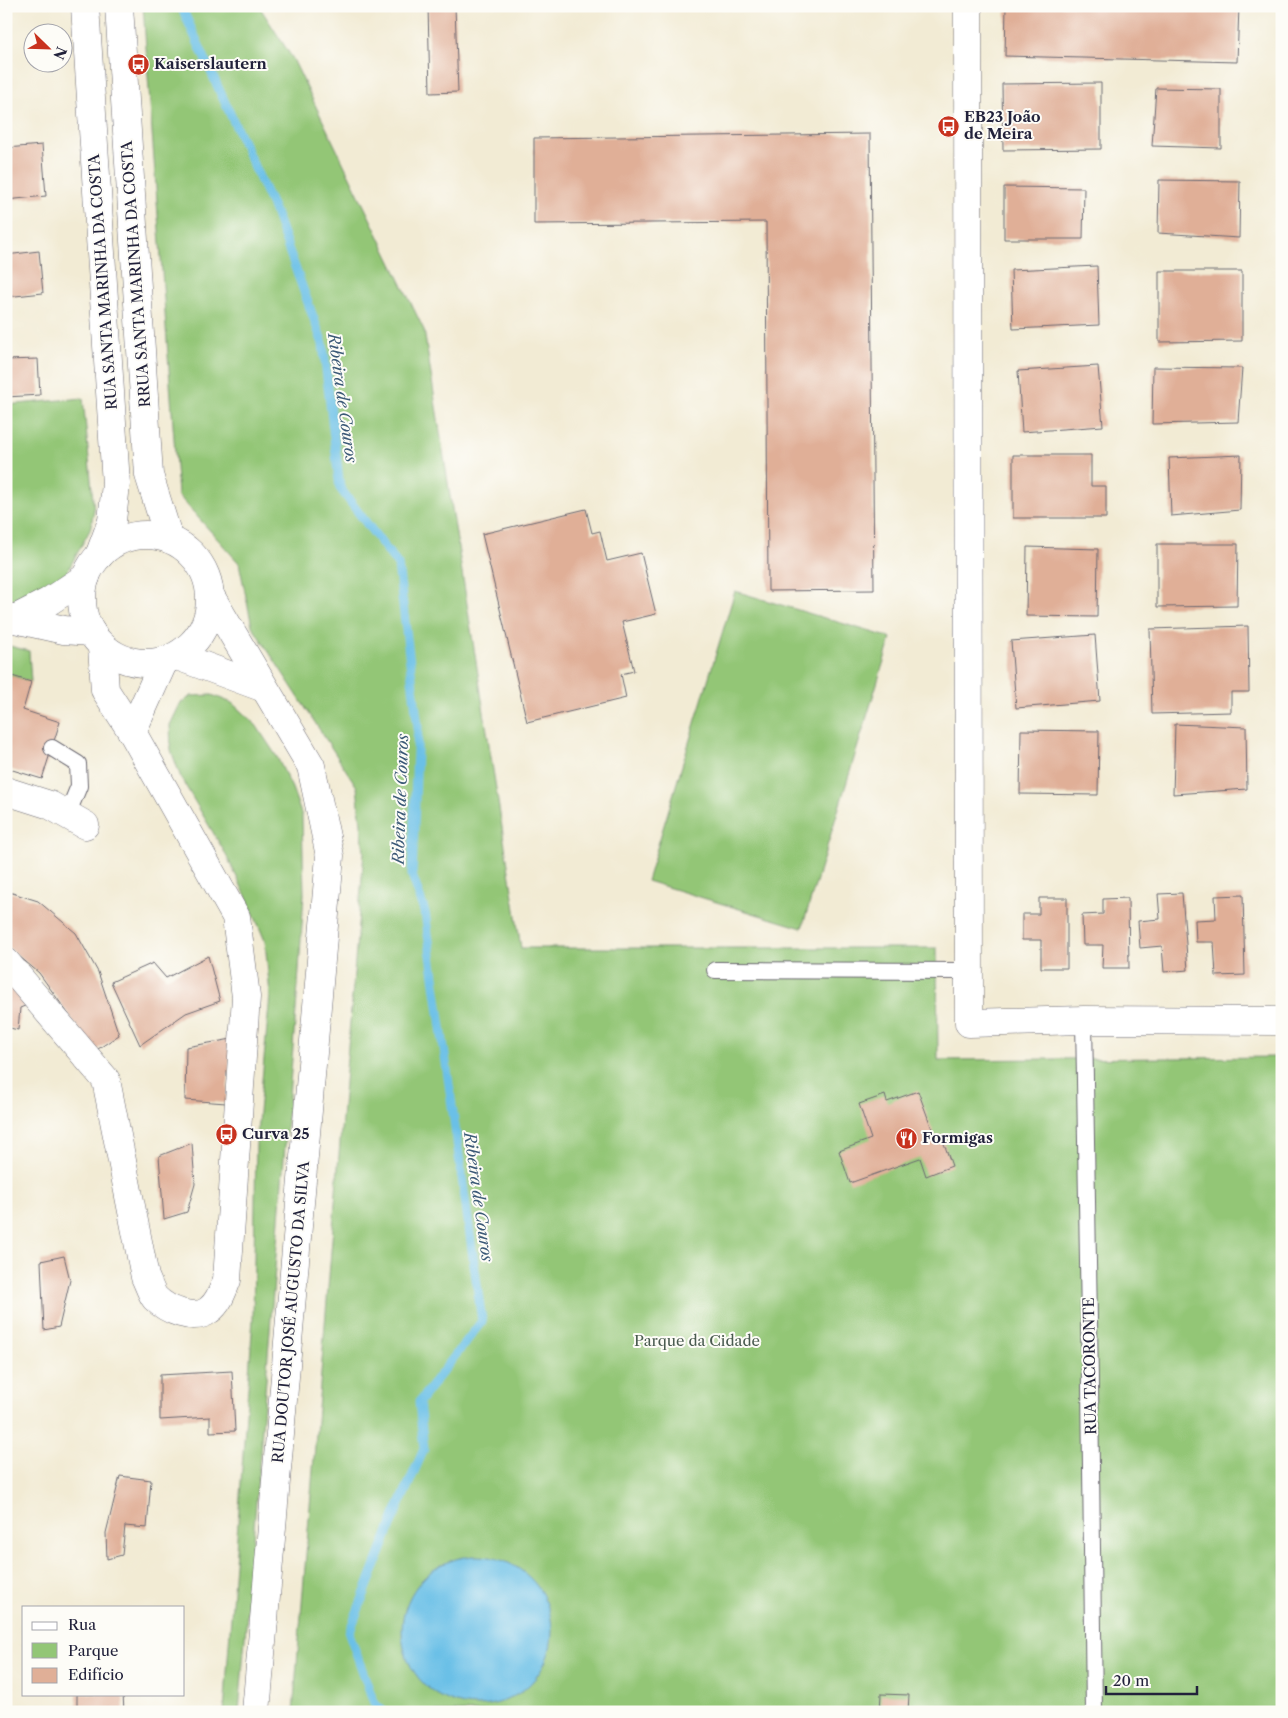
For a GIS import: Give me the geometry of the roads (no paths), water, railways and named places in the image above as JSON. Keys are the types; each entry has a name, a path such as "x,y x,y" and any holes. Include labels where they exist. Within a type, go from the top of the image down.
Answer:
{"street":[{"name":"RUA SANTA MARINHA DA COSTA","path":"85,6 116,484 112,521 92,566"},
{"name":"RRUA SANTA MARINHA DA COSTA","path":"119,6 150,475 169,539"},
{"path":"968,6 969,1023 1084,1020 1282,1021"},
{"path":"150,535 169,539 186,548 198,562 207,579 211,597 209,615 202,631 192,645 171,658 148,664 131,662 116,657 96,639 11,618 48,602 92,566 114,544 132,537 150,535"},
{"path":"6,962 106,1080 144,1277 155,1297 173,1310 190,1316 209,1311 220,1297 227,1280 246,997 236,917 132,732 105,690 96,639 84,614 82,595 92,566"},
{"name":"RUA DOUTOR JOSÉ AUGUSTO DA SILVA","path":"211,597 311,766 330,856 256,1712"},
{"path":"171,658 264,688"},
{"path":"132,732 171,658"},
{"path":"6,791 50,805 76,820"}],"lane":[{"path":"52,748 78,764 79,786 76,820"},
{"path":"715,970 968,970"},
{"name":"RUA TACORONTE","path":"1084,1020 1094,1712"}],"water":[{"path":"477,1556 492,1557 506,1562 530,1578 546,1602 551,1616 551,1646 546,1660 530,1684 506,1700 492,1705 477,1706 462,1705 448,1700 424,1684 408,1660 403,1646 402,1631 403,1616 408,1602 424,1578 448,1562 462,1557"}],"waterway":[{"name":"Ribeira de Couros","path":"181,6 275,212 323,344 340,488 398,565 418,727 412,875 425,912 482,1321 419,1402 424,1449 396,1513 349,1633 374,1703 384,1712"}],"place":[{"name":"Kaiserslautern","path":"138,64"},
{"name":"EB23 João de Meira","path":"948,126"},
{"name":"Curva 25","path":"226,1134"},
{"name":"Formigas","path":"906,1138"}],"park label":[{"name":"Parque da Cidade","path":"697,1341"}]}
